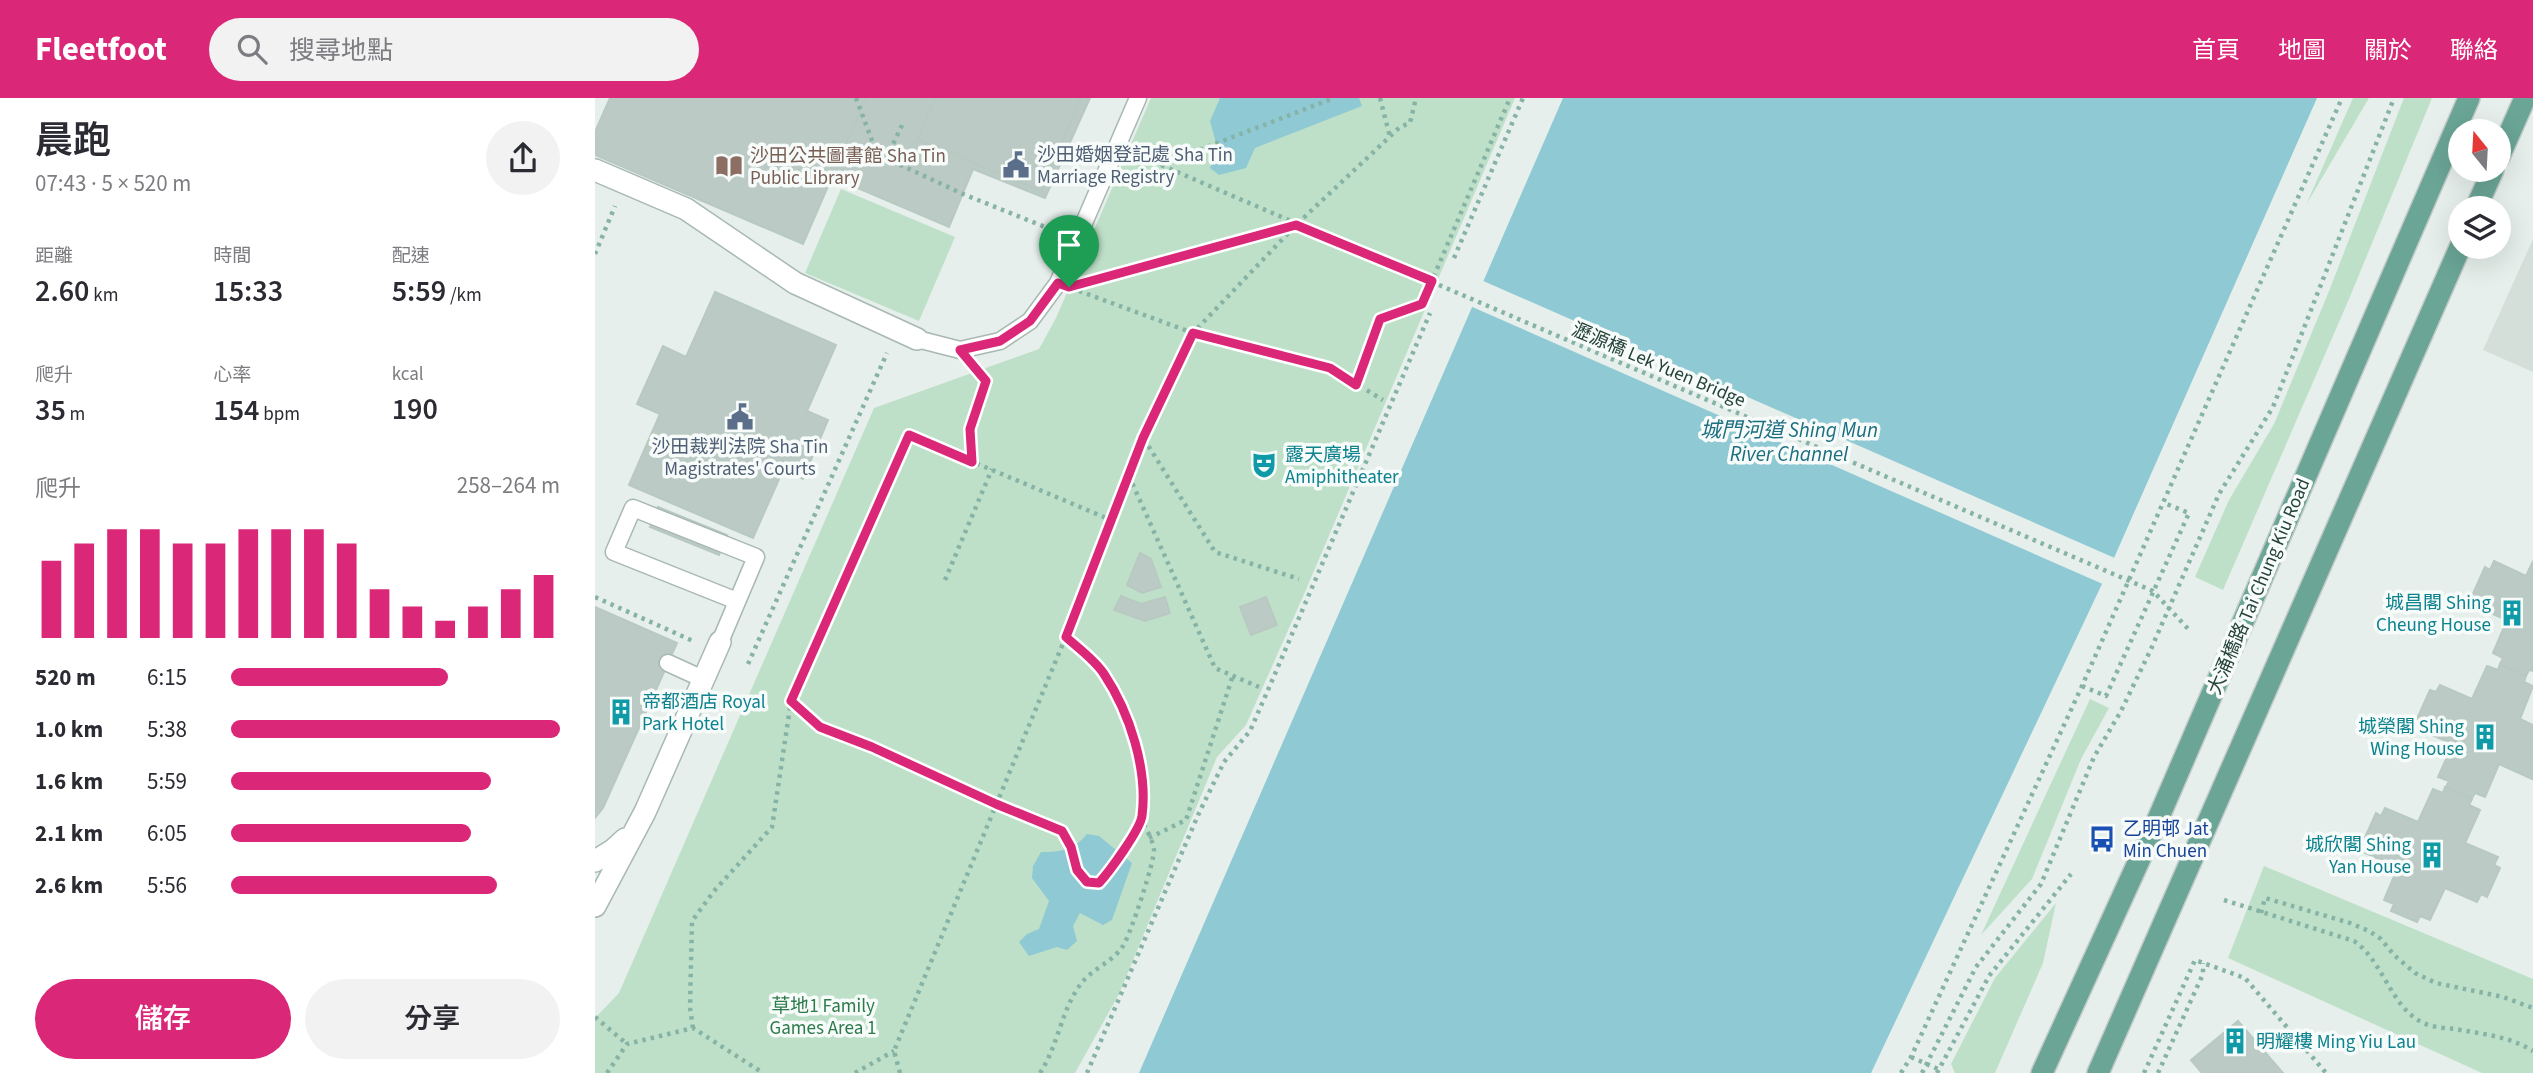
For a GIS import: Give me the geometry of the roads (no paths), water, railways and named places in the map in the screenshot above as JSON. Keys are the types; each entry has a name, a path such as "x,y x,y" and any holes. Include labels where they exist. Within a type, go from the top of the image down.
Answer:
{"main road":[{"name":"大涌橋路 Tai Chung Kiu Road","path":"2042,1073 2158,819 2469,98"},
{"path":"2511,130 2525,98"},
{"path":"2098,1073 2454,259"}],"street":[{"path":"595,170 685,209 795,283 917,340"},
{"path":"595,906 645,811 720,642"},
{"path":"595,861 613,850 628,836 645,811"}],"lane":[{"path":"917,340 960,350 1000,341 1030,321 1058,283 1138,98"},
{"path":"720,642 756,557 633,508 614,552 737,601"},
{"path":"669,663 703,679"}],"water":[{"path":"1220,98 1359,98 1362,106 1255,148 1246,168 1219,175 1210,168 1218,150 1210,121"},
{"name":"城門河道 Shing Mun River Channel","path":"1563,98 2317,98 2110,567 1871,1073 1139,1073"},
{"path":"1087,834 1099,836 1132,863 1112,920 1103,925 1080,913 1073,926 1077,941 1067,950 1057,947 1029,956 1019,942 1027,934 1039,929 1049,901 1032,878 1033,866 1041,852 1067,849"}],"place":[{"name":"沙田婚姻登記處 Sha Tin Marriage Registry","path":"1016,165"},
{"name":"沙田公共圖書館 Sha Tin Public Library","path":"729,166"},
{"name":"沙田裁判法院 Sha Tin Magistrates' Courts","path":"740,417"},
{"name":"露天廣場 Amiphitheater","path":"1264,465"},
{"name":"城昌閣 Shing Cheung House","path":"2512,613"},
{"name":"帝都酒店 Royal Park Hotel","path":"621,712"},
{"name":"城榮閣 Shing Wing House","path":"2485,737"},
{"name":"乙明邨 Jat Min Chuen","path":"2102,839"},
{"name":"城欣閣 Shing Yan House","path":"2432,855"},
{"name":"明耀樓 Ming Yiu Lau","path":"2235,1041"}],"park label":[{"name":"草地1 Family Games Area 1","path":"823,1016"}]}
